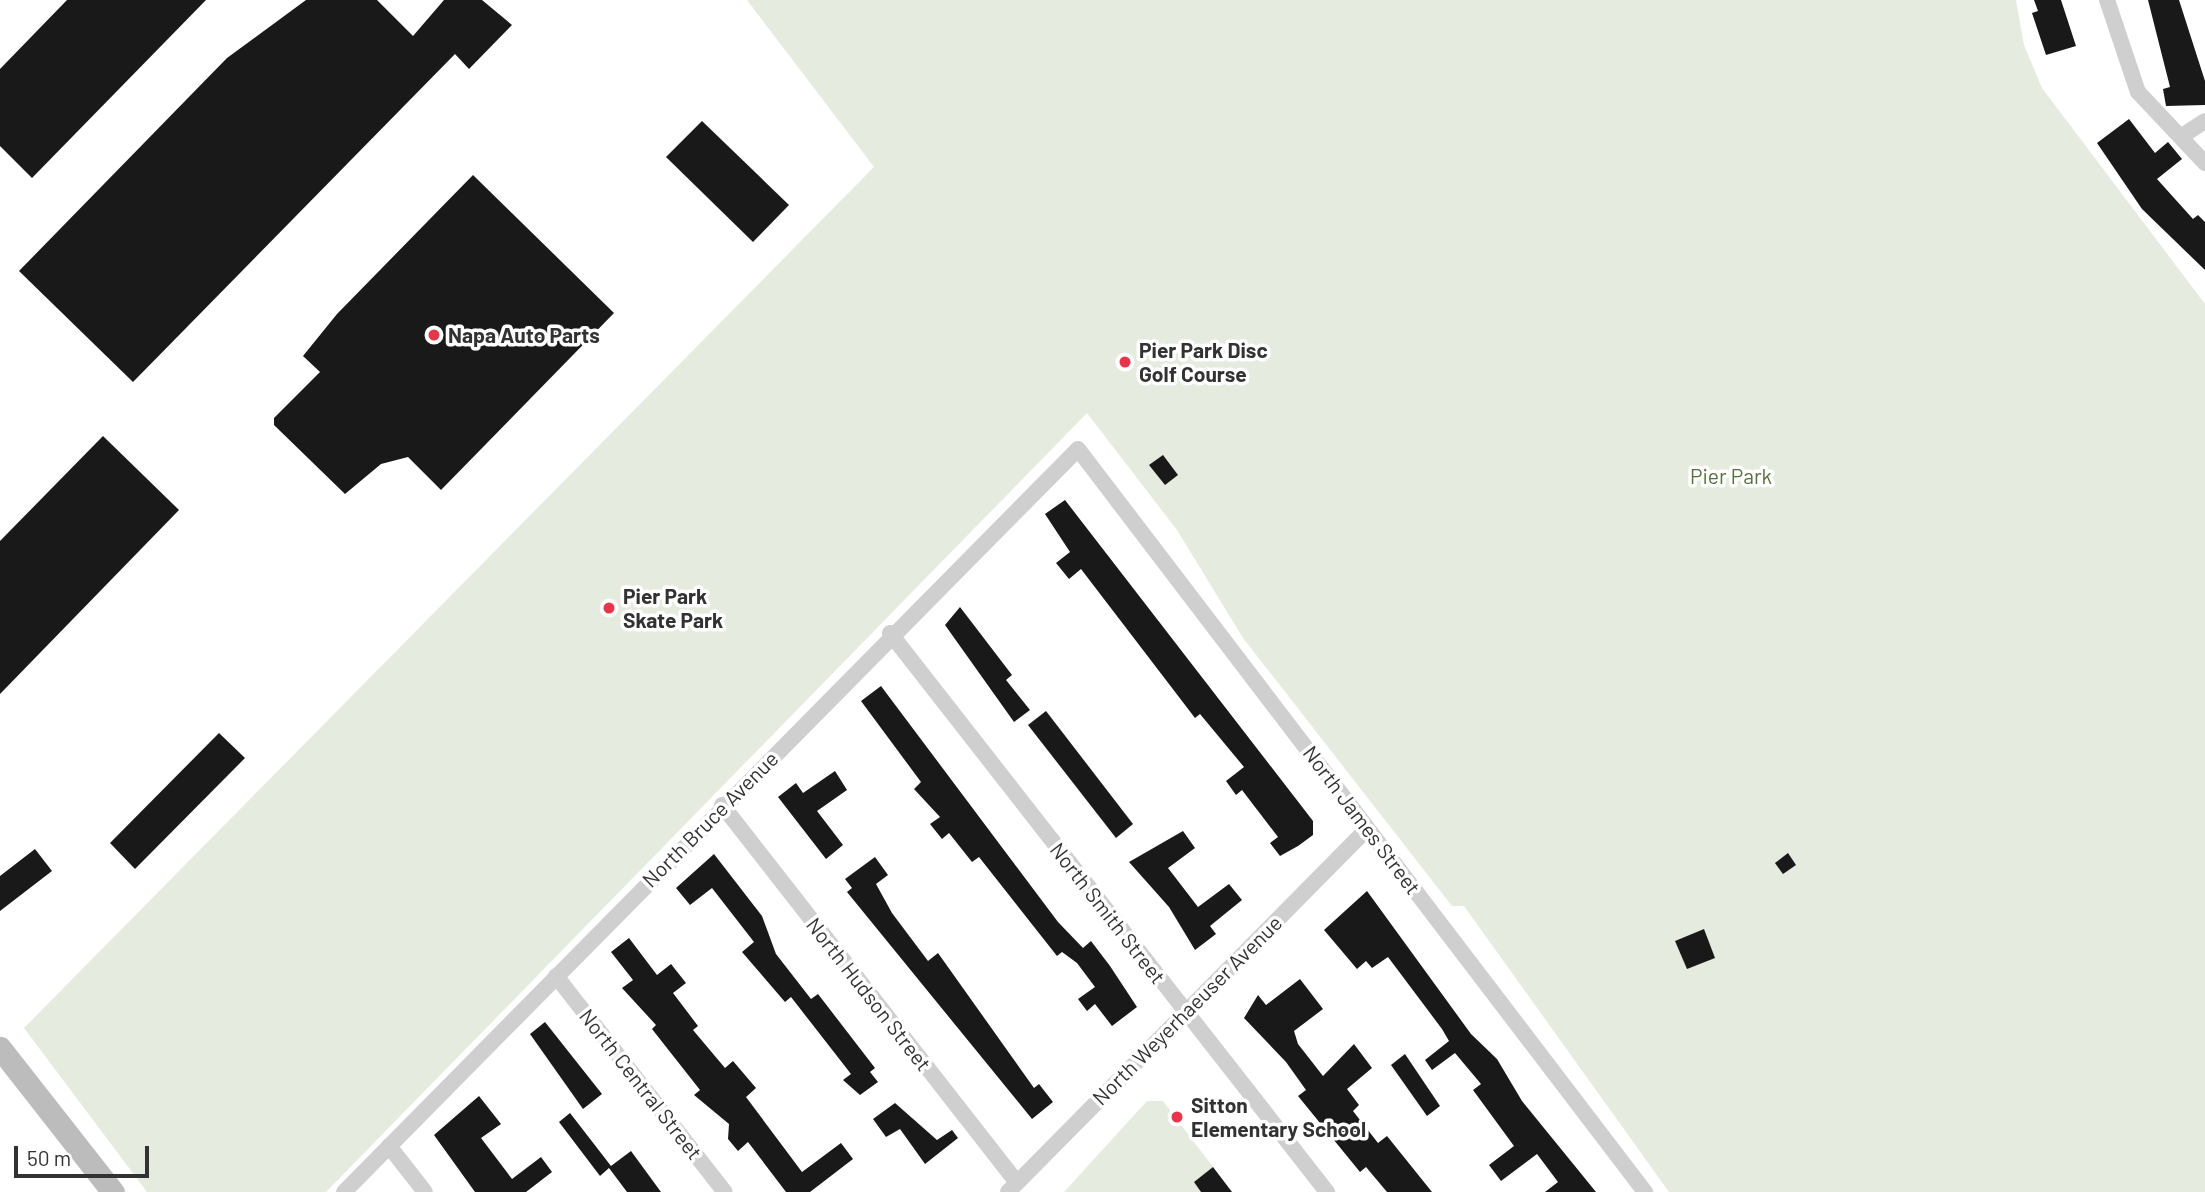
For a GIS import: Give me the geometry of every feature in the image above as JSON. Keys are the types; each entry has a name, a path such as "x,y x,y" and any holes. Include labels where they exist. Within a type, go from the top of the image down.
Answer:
{"main road":[{"path":"0,1048 113,1192"}],"street":[{"path":"2107,0 2138,92 2205,163"},
{"path":"2182,136 2205,121"},
{"name":"North Bruce Avenue","path":"344,1192 890,633 1078,449"},
{"name":"North James Street","path":"1078,449 1645,1192"},
{"name":"North Smith Street","path":"890,633 1327,1192"},
{"name":"North Hudson Street","path":"722,804 1013,1188"},
{"name":"North Weyerhaeuser Avenue","path":"1013,1188 1184,1011 1367,829"},
{"name":"North Central Street","path":"556,975 725,1192"},
{"path":"389,1146 425,1192"}],"green space":[{"name":"Pier Park","path":"747,0 2016,0 2024,45 2042,88 2205,304 2205,1192 1669,1192 1464,906 1452,906 1243,638 1177,530 1087,413 326,1192 147,1192 24,1028 874,167"},
{"path":"1147,1101 1163,1101 1213,1167 1194,1182 1201,1192 1064,1192"}],"building":[{"path":"67,0 206,0 32,178 0,146 0,69"},
{"path":"306,0 377,0 413,36 444,0 482,0 512,25 469,69 455,54 133,382 19,271 227,58"},
{"path":"2034,0 2061,0 2076,46 2046,55 2032,13 2038,11"},
{"path":"2148,0 2179,0 2205,81 2205,105 2166,106 2163,89 2170,87"},
{"path":"2129,119 2155,153 2168,142 2182,159 2157,179 2193,219 2198,215 2205,222 2205,270 2142,209 2097,143"},
{"path":"702,121 789,205 753,242 666,157"},
{"path":"473,175 614,313 441,490 408,457 381,464 345,494 274,425 274,418 320,372 303,356 337,314"},
{"path":"103,436 179,510 0,694 0,541"},
{"path":"1163,455 1178,475 1165,485 1149,465"},
{"path":"1065,500 1313,821 1313,835 1298,846 1280,856 1270,843 1278,837 1242,790 1236,795 1226,781 1244,767 1200,714 1195,718 1081,569 1069,579 1056,563 1070,552 1045,514"},
{"path":"960,607 1012,675 1006,680 1030,710 1014,722 945,625"},
{"path":"881,686 1058,922 1083,948 1091,941 1110,966 1137,1007 1112,1026 1095,1004 1087,1011 1078,999 1095,987 1077,963 1062,952 1057,956 979,857 972,862 949,833 942,839 930,824 940,817 914,789 921,782 861,701"},
{"path":"1046,711 1133,824 1116,838 1028,725"},
{"path":"219,733 245,758 135,869 110,843"},
{"path":"835,771 847,790 817,811 843,845 826,859 778,797 796,783 803,793"},
{"path":"1183,831 1195,848 1168,868 1198,907 1229,884 1242,900 1210,926 1216,934 1195,950 1169,907 1129,862"},
{"path":"35,849 52,871 0,911 0,876"},
{"path":"1788,853 1796,865 1783,874 1775,863"},
{"path":"714,854 762,916 776,954 811,999 818,994 875,1068 870,1072 878,1082 860,1095 843,1080 851,1074 791,997 785,1002 742,952 754,942 712,888 690,905 676,888"},
{"path":"875,857 888,875 876,884 892,913 928,961 938,953 1034,1088 1039,1084 1053,1102 1032,1119 847,892 852,888 845,879"},
{"path":"1367,891 1471,1034 1497,1059 1522,1101 1596,1192 1545,1192 1558,1182 1537,1154 1501,1181 1489,1165 1514,1146 1473,1090 1481,1084 1455,1053 1432,1070 1425,1060 1449,1041 1388,957 1372,968 1366,961 1357,969 1324,930"},
{"path":"1704,929 1715,958 1687,969 1675,941"},
{"path":"629,938 657,975 671,964 686,983 673,993 698,1026 693,1030 725,1068 733,1061 756,1088 746,1097 802,1172 841,1143 853,1159 810,1192 786,1192 748,1142 738,1151 728,1139 729,1124 694,1095 700,1090 652,1029 656,1025 622,988 633,980 611,952"},
{"path":"1300,979 1323,1009 1294,1031 1298,1044 1323,1076 1354,1044 1372,1068 1347,1089 1359,1105 1353,1111 1378,1143 1387,1136 1432,1192 1387,1192 1366,1167 1360,1172 1298,1096 1306,1090 1286,1062 1244,1018 1258,995 1266,1005"},
{"path":"545,1022 602,1094 583,1109 530,1034"},
{"path":"1405,1054 1440,1106 1427,1116 1391,1065"},
{"path":"479,1096 501,1124 481,1138 512,1179 541,1157 552,1172 526,1192 475,1192 434,1135"},
{"path":"895,1103 937,1140 952,1130 958,1138 925,1164 900,1129 886,1137 873,1119"},
{"path":"570,1113 611,1166 631,1151 661,1192 627,1192 609,1168 600,1176 559,1122"},
{"path":"1213,1167 1232,1192 1201,1192 1194,1182"}],"place":[{"name":"Napa Auto Parts","path":"434,335"},
{"name":"Pier Park Disc Golf Course","path":"1125,362"},
{"name":"Pier Park Skate Park","path":"609,608"},
{"name":"Sitton Elementary School","path":"1177,1117"}]}
